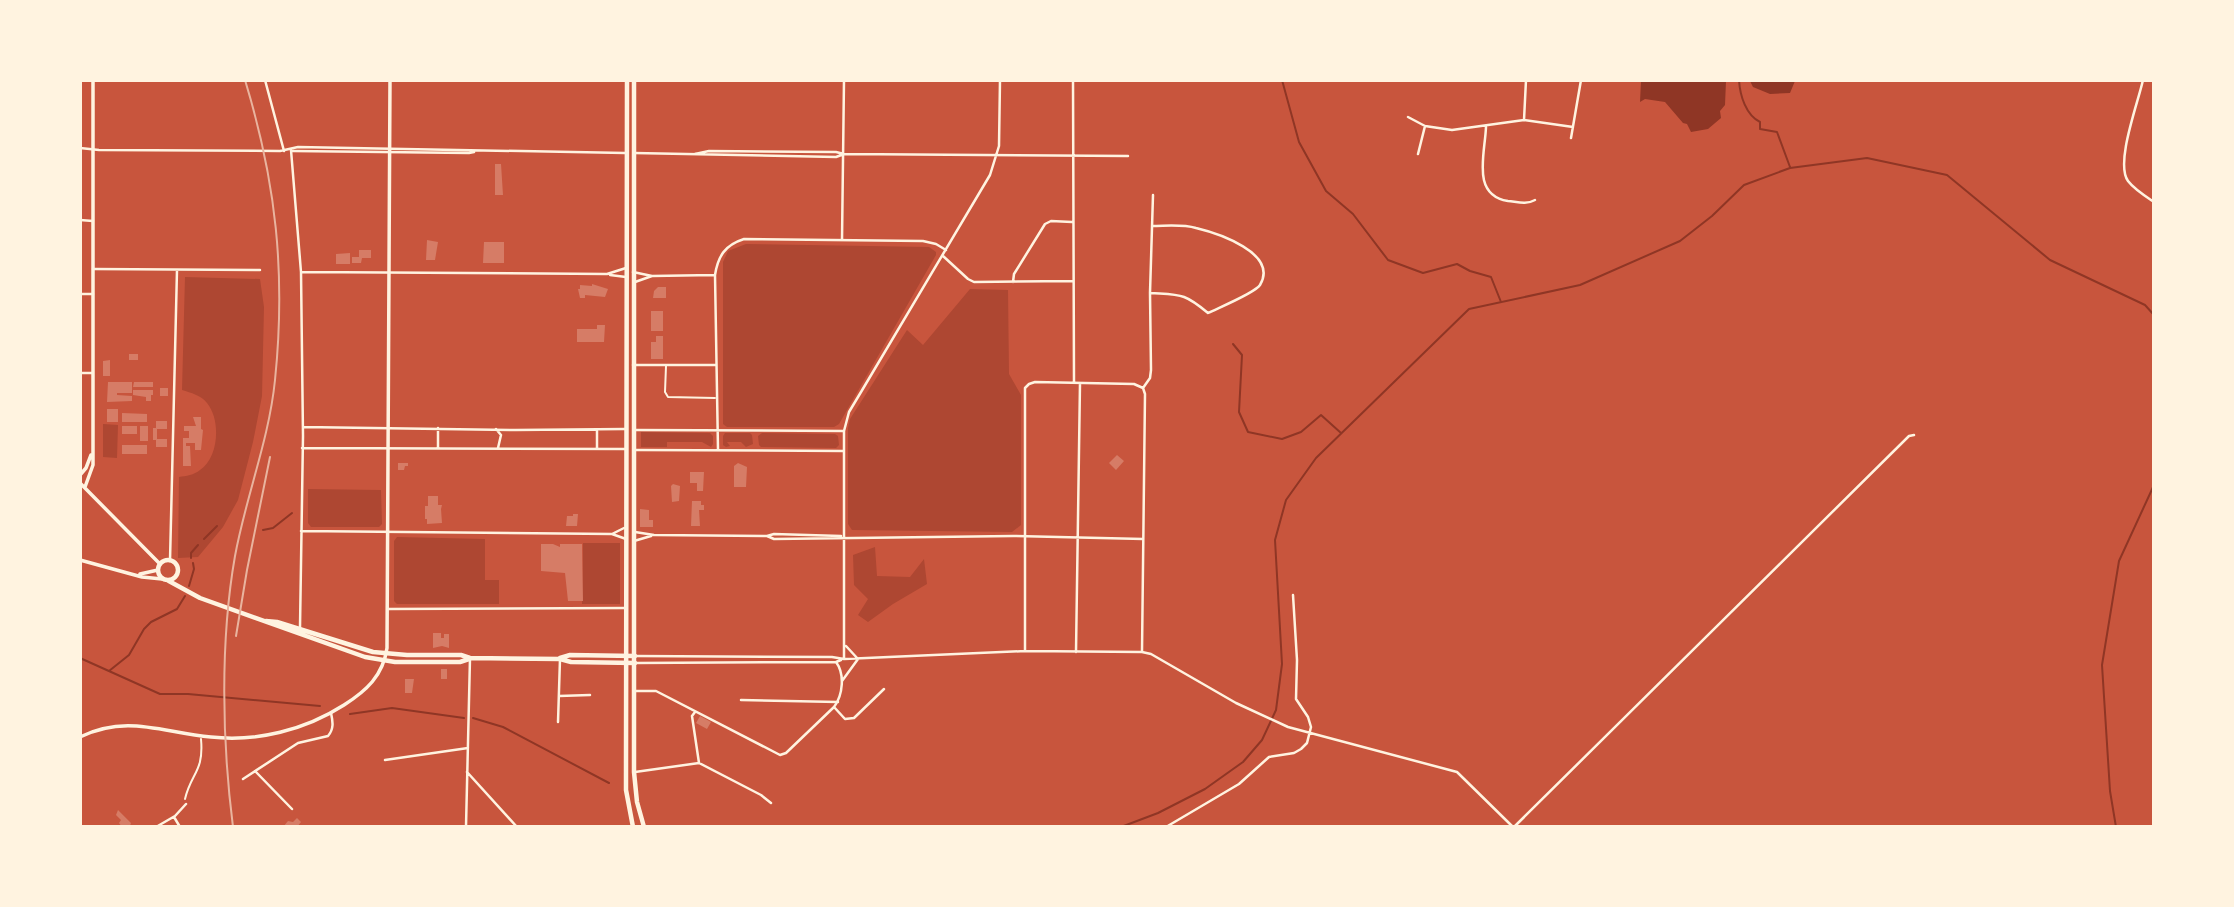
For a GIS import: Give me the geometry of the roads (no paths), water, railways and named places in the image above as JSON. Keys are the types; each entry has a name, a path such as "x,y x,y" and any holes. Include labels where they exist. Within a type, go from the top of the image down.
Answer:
{"main road":[{"path":"85,487 92,470 94,80"},
{"path":"80,737 108,727 124,725 145,725 213,737 247,738 281,732 331,713 365,690 379,674 386,654 388,609 390,80"},
{"path":"627,80 626,790 633,827"},
{"path":"634,80 634,772 643,827"},
{"path":"626,278 633,255"},
{"path":"626,294 633,272"},
{"path":"80,475 92,453"},
{"path":"80,483 160,564"},
{"path":"626,539 634,532"},
{"path":"80,560 164,580 200,598 365,657 385,661 460,662 470,658"},
{"path":"160,564 170,561 174,563 183,588"},
{"path":"160,564 158,570 164,580"},
{"path":"135,574 158,570"},
{"path":"164,580 174,579 178,571"},
{"path":"265,621 278,622 361,649 386,654 559,659 570,663 635,663"},
{"path":"559,659 570,655 635,656"},
{"path":"626,773 634,772"}],"street":[{"path":"265,80 282,151"},
{"path":"842,240 844,80"},
{"path":"844,659 844,431 849,412 988,181 1000,137 1000,80"},
{"path":"1073,80 1074,383"},
{"path":"1524,120 1526,80"},
{"path":"1571,138 1581,80"},
{"path":"2143,80 2127,143 2124,170 2128,181 2154,202"},
{"path":"1408,117 1425,126 1452,130 1524,120 1573,127"},
{"path":"1418,153 1425,126"},
{"path":"1486,127 1483,181 1488,192 1496,199 1525,203 1535,200"},
{"path":"80,148 626,153"},
{"path":"291,150 302,272 303,427 299,635"},
{"path":"634,153 836,157 1128,156"},
{"path":"1143,388 1150,378 1151,370 1153,195"},
{"path":"80,220 93,220"},
{"path":"1013,282 1014,274 1045,223 1072,222"},
{"path":"1150,293 1183,295 1208,313 1250,293 1260,285 1263,274 1261,262 1250,248 1194,227 1152,226"},
{"path":"718,450 715,275 718,259 734,242 744,239 923,241 946,250"},
{"path":"943,256 974,282 1073,281"},
{"path":"607,274 626,268"},
{"path":"93,269 260,270"},
{"path":"170,561 177,270"},
{"path":"302,272 607,274 626,278"},
{"path":"633,272 652,276 715,275"},
{"path":"633,284 652,276"},
{"path":"80,294 93,294"},
{"path":"633,365 716,365"},
{"path":"80,373 92,373"},
{"path":"1025,651 1025,388 1028,384 1035,383 1080,383 1134,384 1143,388 1145,394 1142,652"},
{"path":"1076,652 1080,383"},
{"path":"303,427 626,429"},
{"path":"438,428 438,448"},
{"path":"496,429 500,435 497,449"},
{"path":"597,430 597,449"},
{"path":"634,430 844,431"},
{"path":"635,656 858,659 1025,651 1142,652 1152,654 1211,690 1288,727 1457,772 1514,827 1909,436 1914,435"},
{"path":"302,448 626,449"},
{"path":"634,450 844,451"},
{"path":"612,534 626,527"},
{"path":"301,531 612,534 626,539"},
{"path":"634,532 654,535 767,536 774,539 1143,539"},
{"path":"634,541 654,535"},
{"path":"1166,827 1239,784 1269,757 1294,753 1301,749 1310,734 1308,717 1296,699 1297,660 1293,595"},
{"path":"388,609 625,608"},
{"path":"844,645 858,659"},
{"path":"466,827 470,658"},
{"path":"558,722 559,659"},
{"path":"635,663 836,662 844,659"},
{"path":"841,682 858,659"},
{"path":"636,691 656,691 780,755 786,753 838,702 841,682 840,668 836,662"},
{"path":"834,707 845,719 853,718 884,690"},
{"path":"559,696 590,695"},
{"path":"741,700 838,702"},
{"path":"695,711 692,716 699,763"},
{"path":"243,779 298,743 327,736 332,729 331,713"},
{"path":"385,760 468,748"},
{"path":"634,772 699,763 761,795 771,803"},
{"path":"255,771 292,809"},
{"path":"467,772 517,827"},
{"path":"156,827 174,817 186,804"},
{"path":"174,817 180,827"}],"lane":[{"path":"666,365 665,391 668,397 717,398"}],"waterway":[{"path":"1282,80 1299,142 1326,191 1353,214 1388,260 1423,273 1457,264 1491,277 1501,302"},
{"path":"1739,80 1747,110 1760,122 1760,129 1777,132 1790,167"},
{"path":"1121,827 1158,813 1205,789 1243,762 1262,740 1276,710 1282,664 1275,540 1286,500 1316,458 1469,309 1580,285 1680,241 1712,216 1744,185 1790,168 1867,158 1947,175 2050,260 2145,305 2154,315"},
{"path":"1233,344 1242,355 1239,412 1248,432 1282,439 1301,432 1321,415 1341,433"},
{"path":"2116,827 2110,791 2102,665 2119,561 2154,485"},
{"path":"263,530 273,528 292,513"},
{"path":"204,539 217,526"},
{"path":"191,558 191,553 198,545"},
{"path":"189,586 193,563"},
{"path":"109,671 129,655 151,622 177,609 185,596"},
{"path":"80,658 160,694 320,706"},
{"path":"350,714 392,708 464,718"},
{"path":"473,718 503,727 609,783"}],"railway":[{"path":"233,827 225,726 227,622 235,556 272,402 279,302 279,265 271,192 256,118 245,80"},
{"path":"236,636 270,457"}]}
